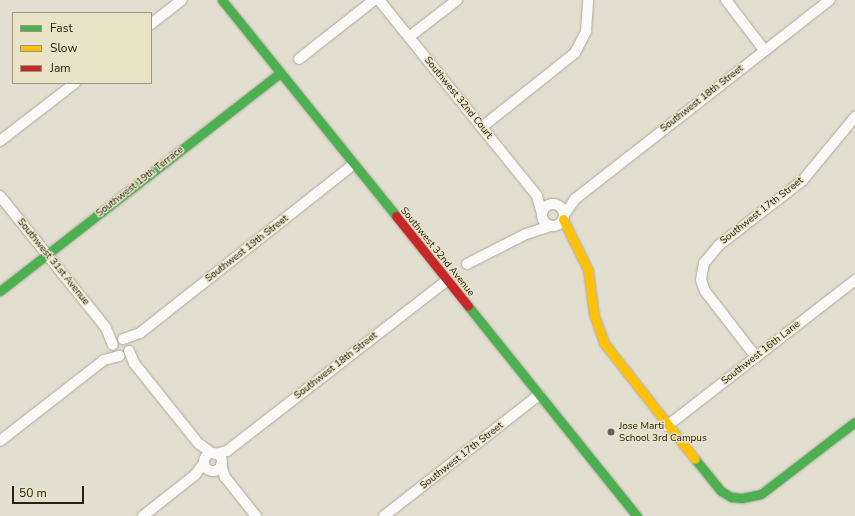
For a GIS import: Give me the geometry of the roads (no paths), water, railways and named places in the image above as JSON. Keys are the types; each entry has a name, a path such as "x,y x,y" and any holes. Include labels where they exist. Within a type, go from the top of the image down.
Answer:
{"street":[{"path":"152,23 182,0"},
{"name":"Southwest 32nd Avenue","path":"222,0 539,395 631,514"},
{"path":"298,59 374,0"},
{"name":"Southwest 32nd Court","path":"379,0 537,196 554,205"},
{"path":"409,37 457,0"},
{"path":"482,127 568,59 583,39 588,24 588,0"},
{"path":"726,0 765,51"},
{"name":"Southwest 18th Street","path":"563,217 575,199 830,0"},
{"name":"Southwest 19th Terrace","path":"0,291 280,72"},
{"path":"0,141 74,84"},
{"name":"Southwest 17th Street","path":"756,357 708,296 701,280 702,269 707,258 719,245 803,180 855,117"},
{"name":"Southwest 19th Street","path":"121,348 353,165"},
{"name":"Southwest 31st Avenue","path":"0,196 121,348"},
{"name":"Southwest 32nd Court","path":"537,196 542,215"},
{"name":"Southwest 18th Street","path":"554,205 575,199"},
{"path":"526,234 542,215 546,207 554,205 561,209 571,239 588,270 594,315 604,343 667,426 716,486 736,498 755,496 767,490 855,422"},
{"path":"542,215 552,226 571,239"},
{"path":"467,264 526,234 552,226 563,217"},
{"name":"Southwest 16th Lane","path":"667,426 855,280"},
{"name":"Southwest 18th Street","path":"217,468 227,451 446,281"},
{"path":"0,441 121,348 199,445 206,468 217,468 256,516"},
{"name":"Southwest 17th Street","path":"384,516 539,395"},
{"path":"199,445 220,457 217,468"},
{"name":"Southwest 18th Street","path":"214,453 227,451"},
{"path":"143,516 195,475 204,462 214,453"},
{"path":"195,475 217,468"}],"place":[{"name":"Jose Marti School 3rd Campus","path":"611,432"}]}
